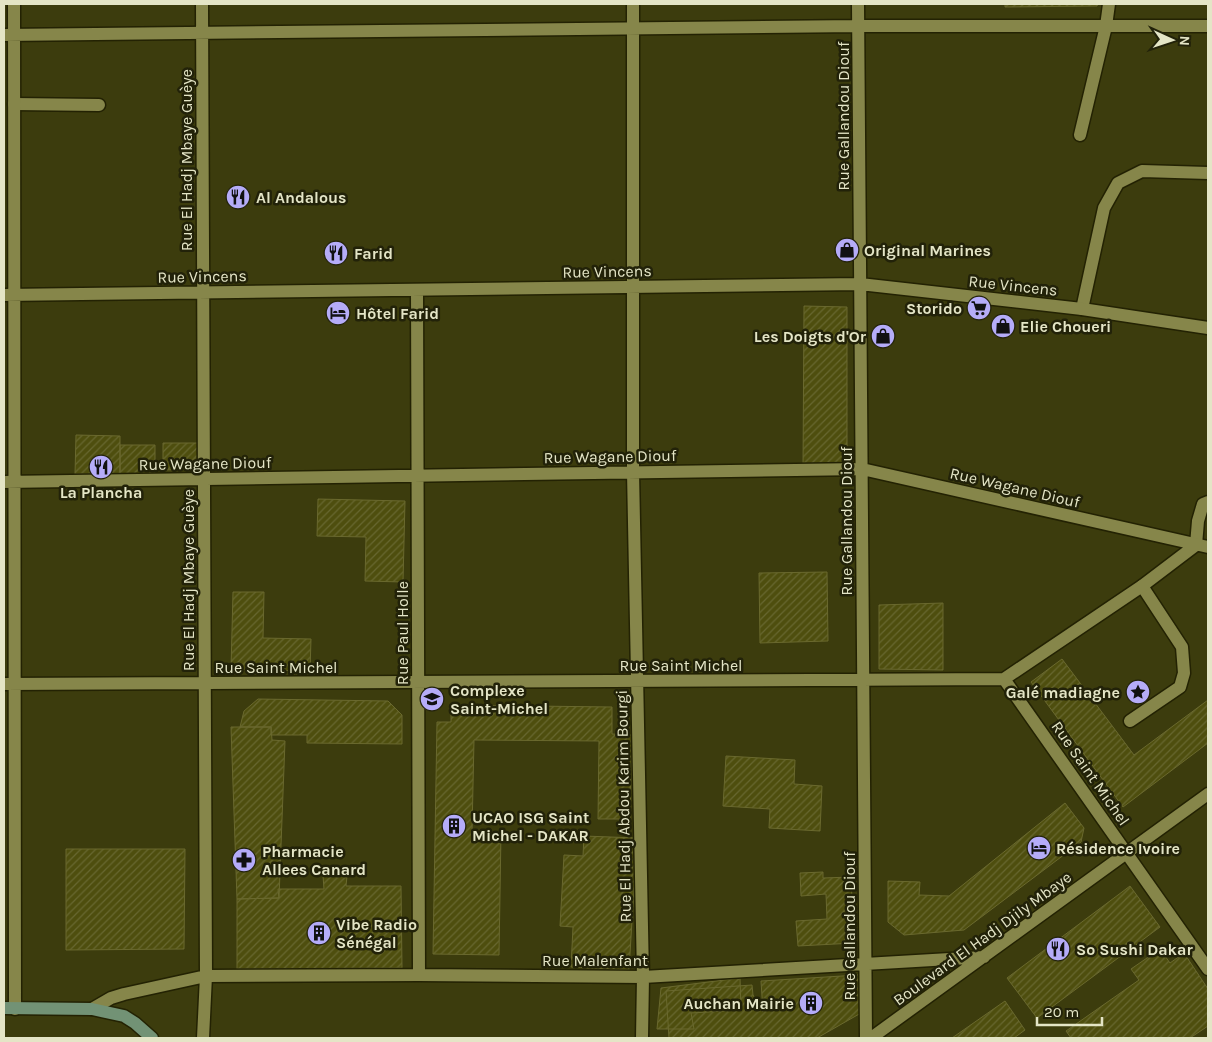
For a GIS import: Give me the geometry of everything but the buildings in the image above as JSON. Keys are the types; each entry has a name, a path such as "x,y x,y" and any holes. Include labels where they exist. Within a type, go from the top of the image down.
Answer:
{"street":[{"path":"14,4 9,35 14,104 9,295 9,1008 92,1009 124,1016 152,1038"},
{"name":"Rue El Hadj Mbaye Guèye","path":"202,4 206,976 203,1038"},
{"name":"Rue El Hadj Abdou Karim Bourgi","path":"634,4 633,472 643,977 642,1038"},
{"name":"Rue Gallandou Diouf","path":"858,4 866,1038"},
{"path":"1080,136 1106,26 1109,4"},
{"path":"9,35 858,26 1208,26"},
{"path":"14,104 99,105"},
{"path":"1082,309 1104,208 1118,183 1142,171 1208,172"},
{"name":"Rue Vincens","path":"9,295 860,284 1082,309 1208,328"},
{"name":"Rue Paul Holle","path":"417,290 419,976"},
{"name":"Rue Wagane Diouf","path":"9,482 862,469 1202,546"},
{"path":"1004,679 1202,546 1198,521 1204,504 1208,502"},
{"path":"1130,721 1180,687 1184,673 1182,647 1142,586"},
{"name":"Rue Saint Michel","path":"9,684 1004,679 1208,969"},
{"name":"Boulevard El Hadj Djily Mbaye","path":"871,1038 1208,794"},
{"name":"Rue Malenfant","path":"92,1009 111,998 124,994 206,976 643,977 984,957"}],"place":[{"name":"Al Andalous","path":"238,197"},
{"name":"Original Marines","path":"847,250"},
{"name":"Farid","path":"336,253"},
{"name":"Storido","path":"979,308"},
{"name":"Hôtel Farid","path":"338,313"},
{"name":"Elie Choueri","path":"1003,326"},
{"name":"Les Doigts d'Or","path":"883,336"},
{"name":"La Plancha","path":"101,467"},
{"name":"Galé madiagne","path":"1138,692"},
{"name":"Complexe Saint-Michel","path":"432,699"},
{"name":"UCAO ISG Saint Michel - DAKAR","path":"454,826"},
{"name":"Résidence Ivoire","path":"1039,848"},
{"name":"Pharmacie Allees Canard","path":"244,860"},
{"name":"Vibe Radio Sénégal","path":"319,933"},
{"name":"So Sushi Dakar","path":"1058,949"},
{"name":"Auchan Mairie","path":"811,1003"}]}
